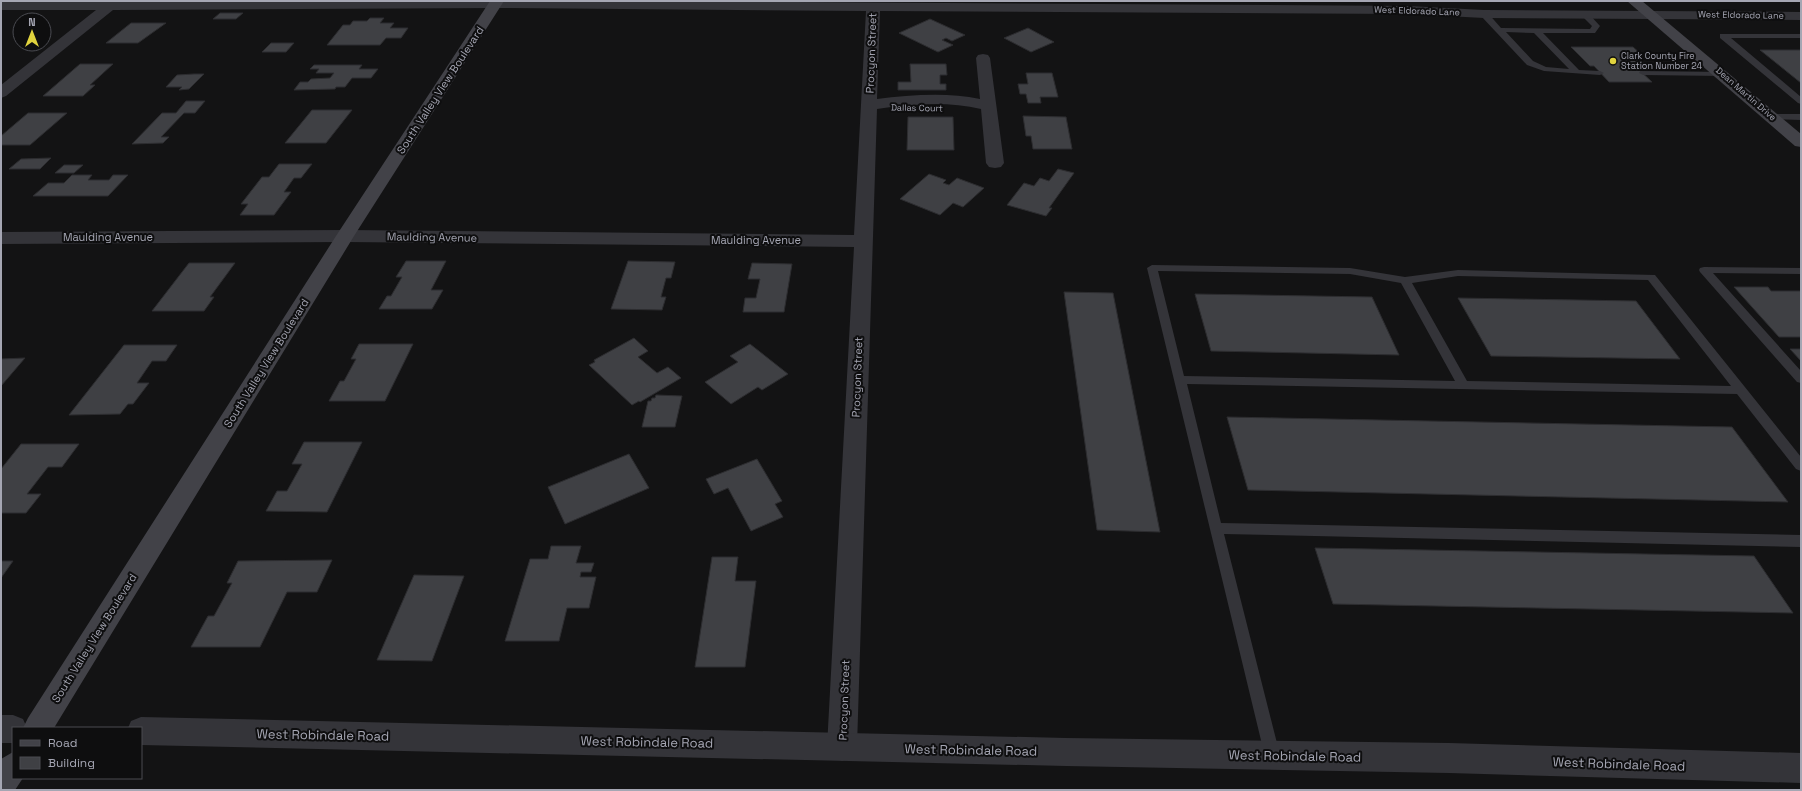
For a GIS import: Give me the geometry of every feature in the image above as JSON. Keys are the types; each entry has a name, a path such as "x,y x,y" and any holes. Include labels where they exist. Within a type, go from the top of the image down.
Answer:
{"main road":[{"name":"Dean Martin Drive","path":"1634,1 1801,142"},
{"name":"South Valley View Boulevard","path":"39,727 345,236 497,2"},
{"path":"1,786 12,769"}],"street":[{"name":"West Eldorado Lane","path":"1,6 112,3 497,2 873,6 1187,5 1408,10 1484,14 1801,16"},
{"path":"1,92 112,3"},
{"name":"Procyon Street","path":"842,747 873,6"},
{"path":"983,58 995,163"},
{"name":"Dallas Court","path":"869,105 900,109 972,109 989,106"},
{"name":"Maulding Avenue","path":"1,238 345,236 863,241"},
{"path":"1,729 12,729"},
{"name":"West Robindale Road","path":"142,731 842,747 1449,758 1801,768"}],"lane":[{"path":"1484,14 1530,63 1544,69 1600,73"},
{"path":"1500,30 1592,31 1596,26 1585,15"},
{"path":"1536,31 1577,72"},
{"path":"1801,36 1723,36 1801,101"},
{"path":"1643,73 1722,74"},
{"path":"1772,117 1801,117"},
{"path":"1272,755 1152,268 1350,271 1405,280 1458,273 1651,277 1801,466"},
{"path":"1801,271 1704,270 1801,380"},
{"path":"1405,280 1463,385"},
{"path":"1180,380 1741,390"},
{"path":"1216,528 1801,541"}],"building":[{"path":"220,13 243,13 236,19 213,19"},
{"path":"370,18 384,18 380,23 394,23 390,28 408,28 401,38 386,38 380,45 327,45 343,25 350,25 353,21 367,21"},
{"path":"930,19 965,35 952,41 946,38 942,40 953,45 938,52 899,33"},
{"path":"131,23 166,23 138,43 106,43"},
{"path":"1028,28 1054,42 1031,52 1004,38"},
{"path":"271,43 294,43 286,52 262,52"},
{"name":"Clark County Fire Station Number 24","path":"1571,47 1633,47 1642,55 1636,55 1648,67 1636,67 1652,82 1609,82 1594,66 1590,66"},
{"path":"1760,50 1801,50 1801,83"},
{"path":"80,64 113,64 90,85 95,85 83,96 43,96"},
{"path":"910,64 946,64 947,75 940,75 940,84 946,84 946,90 898,90 898,82 911,82"},
{"path":"314,65 362,65 359,69 378,69 371,78 352,78 345,87 336,87 335,89 294,90 300,82 308,82 311,79 330,78 334,73 316,73 319,69 310,69"},
{"path":"1026,73 1052,73 1058,97 1040,97 1041,103 1028,103 1026,94 1020,94 1018,84 1028,84"},
{"path":"204,74 189,89 179,90 182,87 166,87 177,75"},
{"path":"186,101 205,101 195,113 184,113 161,137 169,137 163,143 132,144 162,113 176,113"},
{"path":"312,110 352,110 326,143 285,143"},
{"path":"28,113 67,113 30,145 1,145 1,136"},
{"path":"1023,116 1066,117 1072,149 1033,149 1031,136 1026,136"},
{"path":"908,117 953,117 954,150 907,150"},
{"path":"51,158 40,169 9,169 21,159"},
{"path":"279,164 312,164 301,178 294,178 284,192 291,192 274,215 240,215 248,204 241,204 262,177 269,177"},
{"path":"64,165 83,165 74,173 55,173"},
{"path":"1058,169 1074,173 1049,208 1052,208 1046,216 1007,205 1024,183 1034,186 1040,178 1049,181"},
{"path":"929,174 946,180 943,183 949,185 957,178 984,188 963,207 953,203 940,215 900,199"},
{"path":"72,175 92,175 88,180 109,180 113,175 128,175 108,196 33,196 48,183 64,183"},
{"path":"406,261 446,261 431,290 443,290 432,309 379,309 387,296 391,296 402,277 396,277"},
{"path":"628,261 675,262 671,278 666,278 661,297 666,297 662,310 611,309"},
{"path":"189,263 235,263 210,297 214,297 204,311 152,311"},
{"path":"752,263 792,264 784,312 743,312 745,298 756,298 760,279 748,279"},
{"path":"1734,287 1768,287 1771,291 1801,291 1801,337 1779,337"},
{"path":"1064,292 1113,293 1160,532 1097,530"},
{"path":"1195,294 1372,297 1399,355 1211,351"},
{"path":"1458,298 1636,301 1680,359 1491,356"},
{"path":"634,338 648,351 638,357 657,373 668,367 681,378 640,402 639,401 632,405 589,365 595,362 594,360"},
{"path":"359,344 413,344 385,401 329,401 340,381 344,381 356,359 351,359"},
{"path":"750,344 788,374 762,390 758,387 731,404 705,382 738,362 730,356"},
{"path":"124,345 177,345 166,361 152,361 137,383 149,383 133,404 128,404 120,414 69,415"},
{"path":"1790,349 1801,349 1801,361"},
{"path":"25,358 1,386 1,359"},
{"path":"656,395 682,396 675,427 642,427 648,401 655,398"},
{"path":"1227,417 1732,427 1788,502 1248,490"},
{"path":"304,442 362,442 327,512 266,511 277,491 287,491 302,464 292,464"},
{"path":"21,444 79,444 62,467 48,467 27,494 41,494 26,513 1,513 1,469"},
{"path":"629,454 649,488 565,524 548,487"},
{"path":"757,459 782,501 775,504 783,517 751,531 728,488 714,494 706,479"},
{"path":"551,546 581,546 576,563 594,563 591,572 581,572 580,577 596,577 589,608 567,608 559,641 505,641 530,559 548,559"},
{"path":"1315,548 1754,556 1793,613 1333,604"},
{"path":"712,557 738,557 735,581 756,581 745,667 695,667"},
{"path":"332,560 317,592 287,592 260,647 191,647 208,616 214,616 232,583 227,583 238,561"},
{"path":"1,561 13,561 1,578"},
{"path":"414,575 464,576 432,661 377,660"}],"place":[{"name":"Clark County Fire Station Number 24","path":"1613,61"}]}
